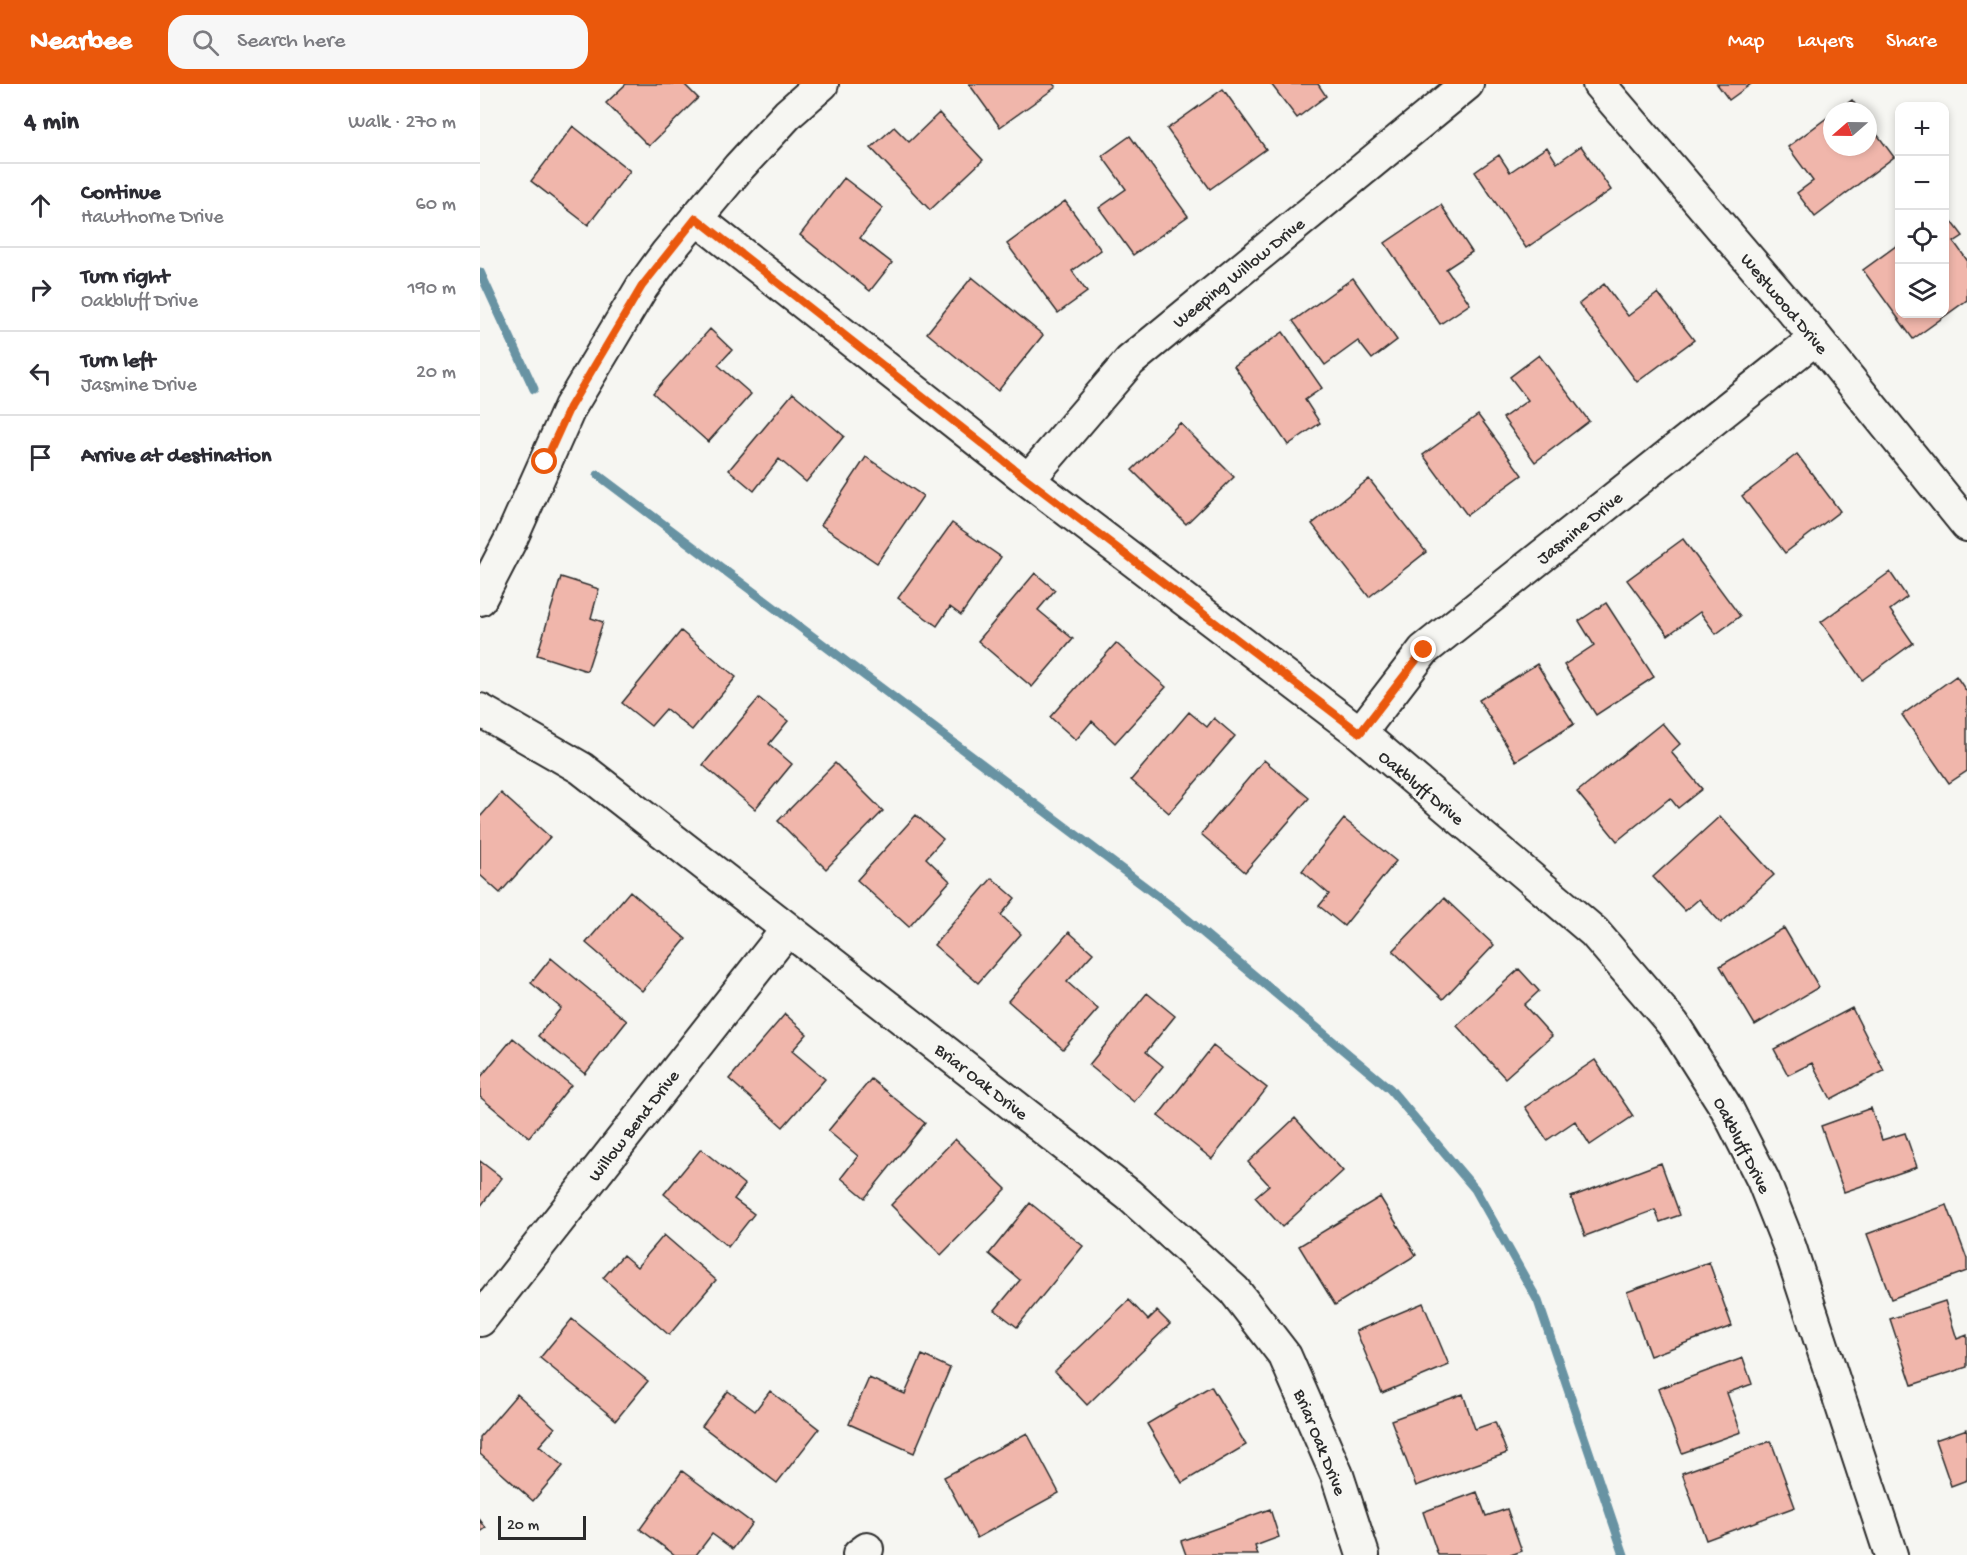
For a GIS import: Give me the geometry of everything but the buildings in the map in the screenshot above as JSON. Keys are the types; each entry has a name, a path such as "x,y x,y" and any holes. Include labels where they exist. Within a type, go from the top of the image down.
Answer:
{"street":[{"path":"480,599 511,539 570,407 642,286 696,218 788,114 822,84"},
{"name":"Weeping Willow Drive","path":"1028,480 1130,361 1467,84"},
{"name":"Westwood Drive","path":"1599,84 1816,338 1967,525"},
{"name":"Oakbluff Drive","path":"696,218 1028,480 1360,733 1594,932 1673,1024 1727,1109 1768,1193 1790,1248 1891,1555"},
{"name":"Jasmine Drive","path":"1360,733 1424,650 1816,338"},
{"name":"Briar Oak Drive","path":"480,710 581,768 1129,1195 1234,1290 1285,1356 1337,1475 1363,1555"},
{"name":"Willow Bend Drive","path":"480,1320 787,930"}],"waterway":[{"path":"480,272 534,389"},
{"path":"598,475 1176,910 1390,1089 1475,1189 1538,1301 1624,1555"}],"route":[{"path":"545,462 570,407 642,286 696,218 1028,480 1360,733 1424,650"}]}
